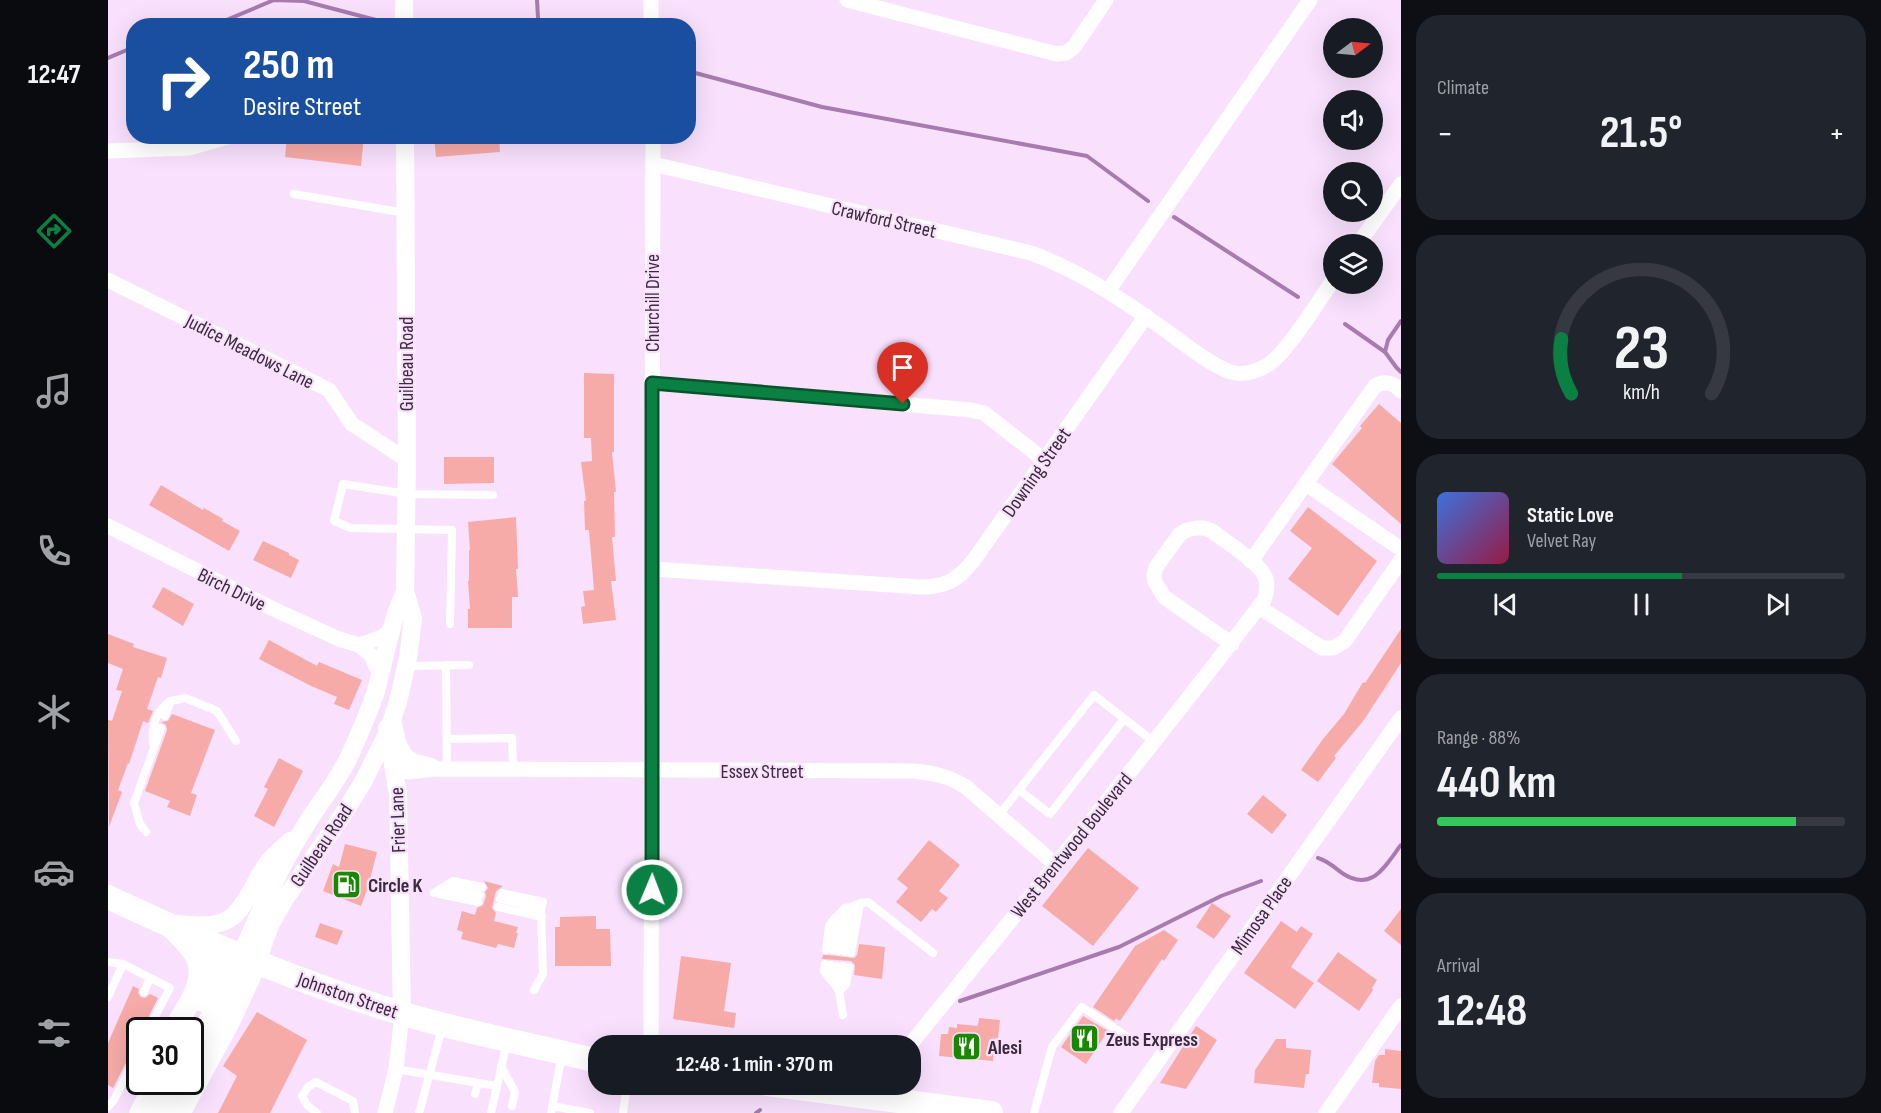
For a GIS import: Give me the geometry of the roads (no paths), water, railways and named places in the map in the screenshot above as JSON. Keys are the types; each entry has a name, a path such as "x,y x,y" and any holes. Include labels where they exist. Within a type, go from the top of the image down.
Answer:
{"main road":[{"name":"Johnston Street","path":"108,897 249,958 356,999 443,1025 588,1059"},
{"path":"167,923 194,954 200,968 198,984 180,1017"},
{"path":"193,1017 216,972 218,957 216,944"},
{"path":"204,1036 249,958"},
{"path":"180,1113 230,1021 249,958"},
{"path":"128,1113 137,1095"},
{"path":"140,1113 149,1095"},
{"path":"162,1113 172,1095"},
{"path":"878,1095 896,1107 991,1113"}],"street":[{"path":"404,0 404,18"},
{"path":"651,0 651,18"},
{"path":"847,0 1057,54 1066,53 1074,47 1106,0"},
{"path":"1108,291 1310,0"},
{"path":"108,151 189,148 203,144"},
{"name":"Guilbeau Road","path":"249,958 285,899 358,791 388,732 406,666 413,618 405,591 407,460 405,144"},
{"name":"Churchill Drive","path":"651,1035 653,144"},
{"name":"Crawford Street","path":"653,164 1030,253 1078,273 1146,316"},
{"path":"1365,234 1401,184"},
{"name":"Judice Meadows Lane","path":"108,280 329,390 352,424 407,460"},
{"path":"1146,316 1216,365 1230,372 1244,374 1273,361 1286,347 1323,294"},
{"name":"Downing Street","path":"652,569 920,587 941,586 957,578 968,567 1146,316"},
{"path":"652,383 971,410 984,413 1044,460"},
{"path":"1251,561 1375,386 1389,383 1401,391"},
{"path":"1306,484 1401,549"},
{"name":"Birch Drive","path":"108,526 260,603 339,639 359,645"},
{"name":"West Brentwood Boulevard","path":"918,1035 1232,644 1267,592 1267,583 1262,571 1251,561 1212,531 1204,528 1187,530 1180,534 1156,567 1154,574 1158,590 1164,597 1232,644"},
{"path":"1259,606 1322,648 1334,648 1345,641 1401,560"},
{"name":"Guilbeau Road","path":"249,958 276,880 304,828 336,781 373,701 392,630 394,614 405,591"},
{"path":"380,675 371,656 359,645 382,637 392,630"},
{"name":"Frier Lane","path":"392,630 395,660 384,704 398,794 402,1014"},
{"name":"Essex Street","path":"394,713 399,744 405,753 413,760 442,769"},
{"name":"Mimosa Place","path":"1121,1113 1401,718"},
{"name":"Essex Street","path":"394,763 408,772 442,769 914,771 936,773 954,779 1056,865"},
{"path":"167,923 195,927 232,917 269,861 304,828"},
{"path":"1326,1113 1401,1006"},
{"path":"385,1113 396,1069 402,1014"}],"lane":[{"path":"294,194 405,213"},
{"path":"450,624 453,530 351,528 334,521 343,484 407,494 493,495"},
{"path":"442,769 447,739 446,665"},
{"path":"406,666 469,665"},
{"path":"999,815 1094,695 1154,742"},
{"path":"153,750 152,730 160,708 171,701 185,698 216,711 236,741"},
{"path":"165,716 171,701"},
{"path":"1019,790 1050,813 1124,719"},
{"path":"146,832 140,824 134,803 161,728"},
{"path":"447,739 512,738 513,770"},
{"path":"453,889 434,893 453,889 480,895 453,889"},
{"path":"534,990 543,974 541,913 543,902 500,900 541,913"},
{"path":"839,951 836,917 848,908 868,902 933,953"},
{"path":"839,951 860,903"},
{"path":"839,951 848,908"},
{"path":"108,962 123,964 170,988 155,1017"},
{"path":"108,997 123,964"},
{"path":"835,985 824,971 837,966 835,985 843,1015"},
{"path":"144,992 150,978"},
{"path":"1034,1113 1052,1047 1082,1006 1128,1037"},
{"path":"419,1113 443,1025"},
{"path":"491,1113 507,1041"},
{"path":"562,1053 552,1110 590,1113"},
{"path":"501,1066 515,1092 512,1106"},
{"path":"396,1069 496,1086"},
{"path":"108,1107 126,1076"},
{"path":"442,1086 444,1077"},
{"path":"316,1113 307,1105 302,1096 308,1087 316,1082 352,1101 355,1113"},
{"path":"475,1094 478,1083"},
{"path":"623,1113 625,1095"}],"waterway":[{"path":"231,18 274,0 304,1 368,18"},
{"path":"537,0 538,18"},
{"path":"108,58 126,50"},
{"path":"696,73 822,107 1087,156 1148,201"},
{"path":"1174,217 1298,297"},
{"path":"1385,352 1388,340 1401,321"},
{"path":"1345,324 1385,352 1401,372"},
{"path":"1318,858 1328,862 1342,873 1362,880 1377,874 1401,845"},
{"path":"960,1001 1119,947 1221,896 1261,881"},
{"path":"756,1113 760,1110"}],"place":[{"name":"Circle K","path":"347,885"},
{"name":"Zeus Express","path":"1085,1039"},
{"name":"Alesi","path":"967,1047"}]}
